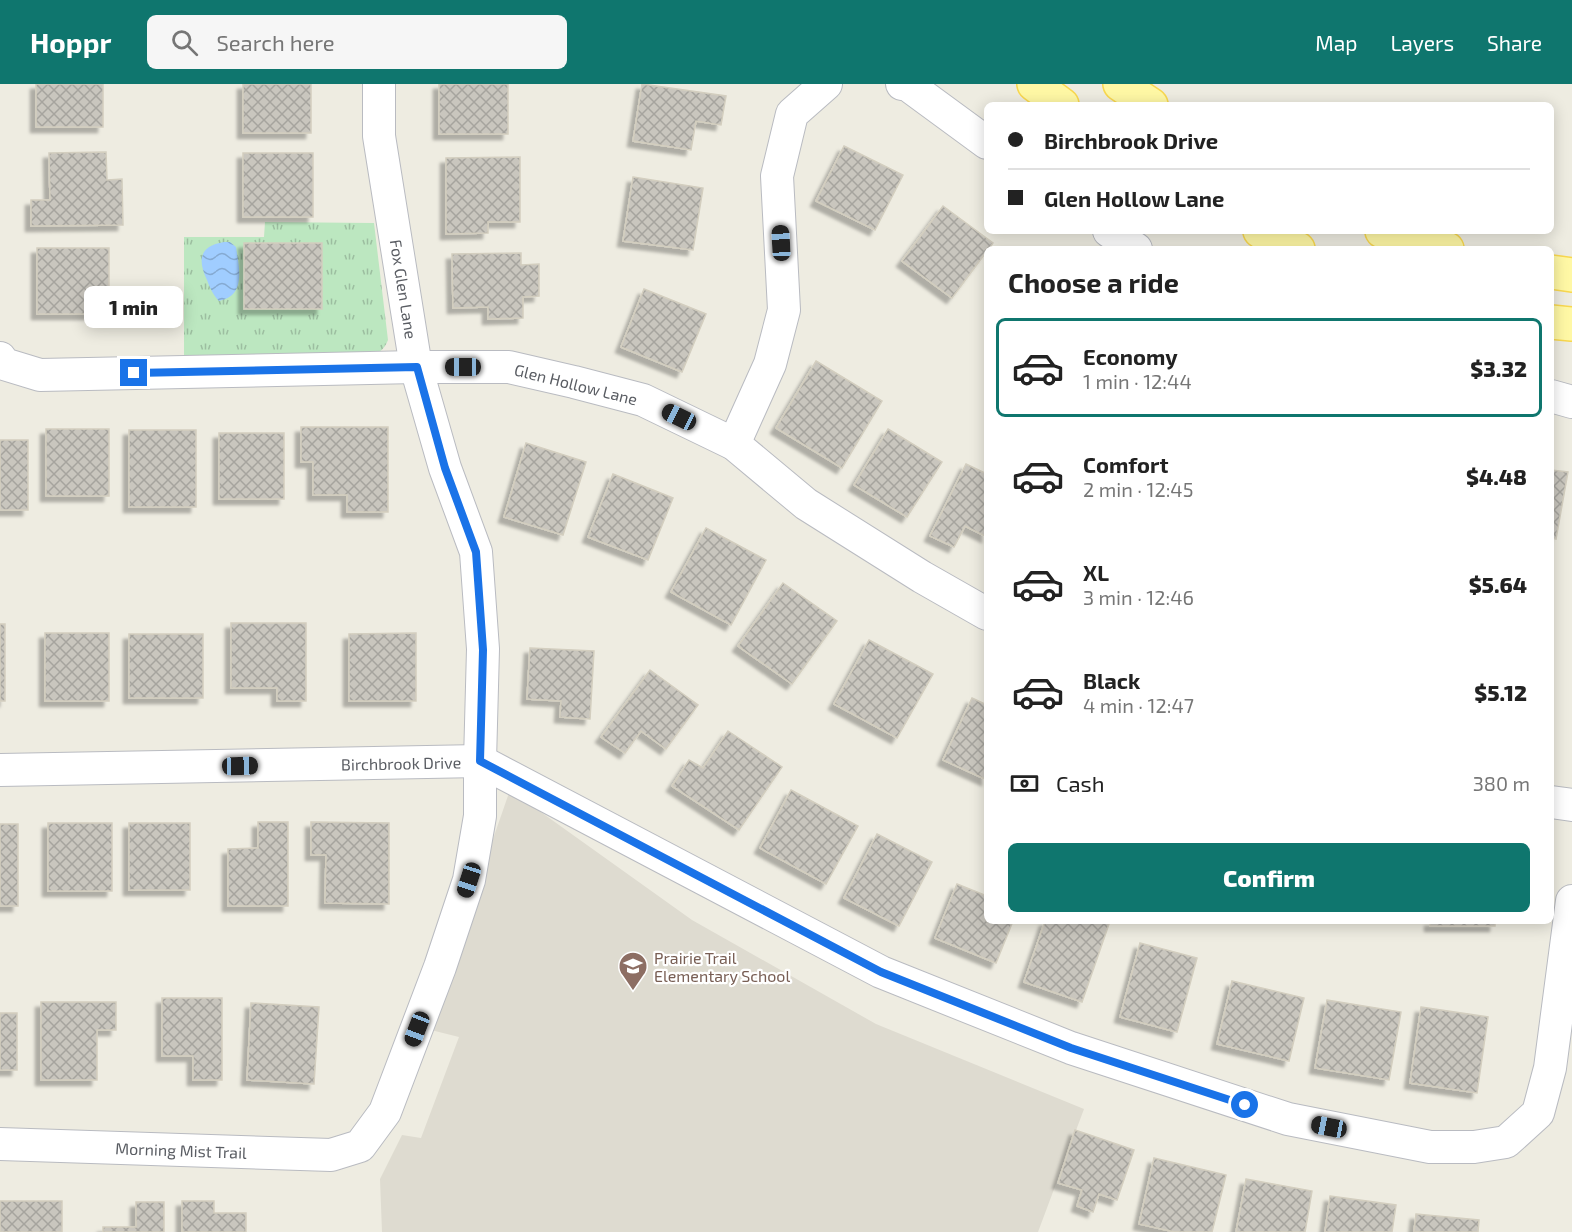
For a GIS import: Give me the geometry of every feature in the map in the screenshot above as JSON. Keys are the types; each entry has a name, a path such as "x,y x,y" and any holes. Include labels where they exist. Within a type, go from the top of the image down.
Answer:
{"main road":[{"path":"1034,84 1058,102"},
{"path":"1120,84 1147,102"},
{"path":"1266,234 1292,246"},
{"path":"1393,234 1436,246"},
{"path":"1554,272 1572,275"},
{"path":"1554,322 1572,324"}],"street":[{"name":"Fox Glen Lane","path":"360,1146 385,1112 440,967 469,880 480,816 483,650 476,552 445,468 417,367 379,136 379,84"},
{"path":"734,444 770,363 784,310 777,176 792,114 825,84"},
{"path":"902,84 908,85 984,141"},
{"path":"1114,234 1132,246"},
{"name":"Glen Hollow Lane","path":"0,358 4,363 40,375 509,367 574,382 643,400 734,444 806,504 922,577 984,612"},
{"path":"1554,397 1572,402"},
{"name":"Birchbrook Drive","path":"0,770 480,761 881,972 1071,1048 1288,1119 1430,1147 1474,1147 1506,1142 1538,1113 1550,1068 1572,901"},
{"path":"1554,802 1572,805"},
{"name":"Morning Mist Trail","path":"0,1144 331,1155 360,1146"}],"shaded area":[{"name":"Prairie Trail Elementary School","path":"510,790 692,920 876,1024 1084,1109 1038,1232 382,1232 380,1179 402,1135 421,1138 459,1037 431,1030"}],"green space":[{"path":"265,222 374,223 388,340 381,351 369,356 184,356 184,237 264,237"}],"water":[{"path":"224,242 230,242 236,247 239,279 232,295 219,301 209,286 202,260 205,250"}],"building":[{"path":"36,84 103,84 103,127 36,127"},
{"path":"243,84 311,84 311,133 243,133"},
{"path":"439,84 508,84 508,134 439,134"},
{"path":"642,84 726,96 721,125 696,121 691,150 633,141"},
{"path":"844,146 903,175 875,230 816,201"},
{"path":"106,152 107,180 122,179 123,225 31,226 31,200 50,200 49,153"},
{"path":"243,153 313,153 313,217 243,217"},
{"path":"520,157 520,222 488,222 488,233 446,234 446,158"},
{"path":"633,177 703,188 693,250 623,241"},
{"path":"943,206 993,243 991,246 984,246 984,255 952,298 902,261"},
{"path":"244,243 322,243 322,309 244,309"},
{"path":"37,248 109,248 109,314 37,314"},
{"path":"521,253 521,265 539,264 539,296 523,297 523,318 488,319 488,307 453,308 452,254"},
{"path":"644,289 706,314 682,372 621,347"},
{"path":"816,361 882,401 842,468 776,428"},
{"path":"301,427 388,427 388,512 347,512 347,495 313,495 313,462 301,462"},
{"path":"46,429 109,429 109,496 46,496"},
{"path":"888,429 942,462 907,517 854,485"},
{"path":"129,430 196,430 196,507 129,507"},
{"path":"219,433 284,433 284,499 219,499"},
{"path":"0,440 28,440 28,510 0,510"},
{"path":"526,443 586,462 563,535 504,517"},
{"path":"966,464 984,473 984,536 965,526 954,547 930,536"},
{"path":"1554,470 1568,472 1556,539 1554,539"},
{"path":"613,474 673,498 648,560 588,537"},
{"path":"706,528 766,560 731,625 671,592"},
{"path":"783,583 837,621 792,684 738,646"},
{"path":"231,623 306,623 306,701 277,701 277,688 231,688"},
{"path":"0,624 5,624 5,701 0,701"},
{"path":"45,633 109,633 109,701 45,701"},
{"path":"416,633 416,701 349,701 349,634"},
{"path":"129,634 203,634 203,698 129,698"},
{"path":"869,640 933,674 897,738 834,704"},
{"path":"530,648 594,651 590,719 560,717 561,701 527,699"},
{"path":"650,670 698,705 666,749 641,731 625,753 601,737"},
{"path":"972,698 984,704 984,779 943,760"},
{"path":"728,731 782,767 739,830 672,786 689,760 703,768"},
{"path":"791,790 858,826 826,884 760,848"},
{"path":"258,822 288,822 288,906 228,906 228,849 258,848"},
{"path":"311,822 389,823 389,904 325,903 326,855 311,855"},
{"path":"48,823 112,823 112,891 48,891"},
{"path":"129,823 190,823 190,890 129,890"},
{"path":"0,824 18,824 18,906 0,906"},
{"path":"877,834 932,862 899,926 844,898"},
{"path":"957,884 984,895 984,924 1012,924 996,963 935,938"},
{"path":"1044,924 1109,924 1082,1002 1024,982"},
{"path":"1430,924 1495,924 1495,926 1430,926"},
{"path":"1140,943 1197,958 1177,1032 1120,1017"},
{"path":"1232,981 1304,998 1289,1061 1217,1044"},
{"path":"162,998 222,998 222,1080 193,1080 193,1056 162,1056"},
{"path":"1327,1000 1401,1012 1389,1080 1315,1068"},
{"path":"41,1002 116,1002 116,1030 97,1030 97,1080 41,1080"},
{"path":"251,1003 319,1007 314,1084 247,1080"},
{"path":"1421,1007 1488,1017 1477,1093 1410,1083"},
{"path":"0,1013 17,1013 17,1070 0,1070"},
{"path":"1075,1130 1134,1150 1117,1200 1099,1194 1093,1212 1077,1206 1082,1190 1058,1183"},
{"path":"1154,1158 1226,1175 1212,1232 1175,1232 1139,1224"},
{"path":"1246,1179 1312,1191 1305,1232 1236,1232"},
{"path":"1330,1196 1396,1205 1392,1232 1325,1232"},
{"path":"0,1201 62,1201 62,1232 0,1232"},
{"path":"182,1201 214,1201 214,1213 246,1213 246,1232 182,1232"},
{"path":"136,1202 164,1202 164,1232 103,1232 103,1227 136,1227"},
{"path":"1416,1214 1479,1220 1478,1232 1414,1232"}],"place":[{"name":"Prairie Trail Elementary School","path":"633,992"}],"route":[{"path":"134,373 417,367 445,468 476,552 483,650 480,761 881,972 1071,1048 1245,1105"}]}
